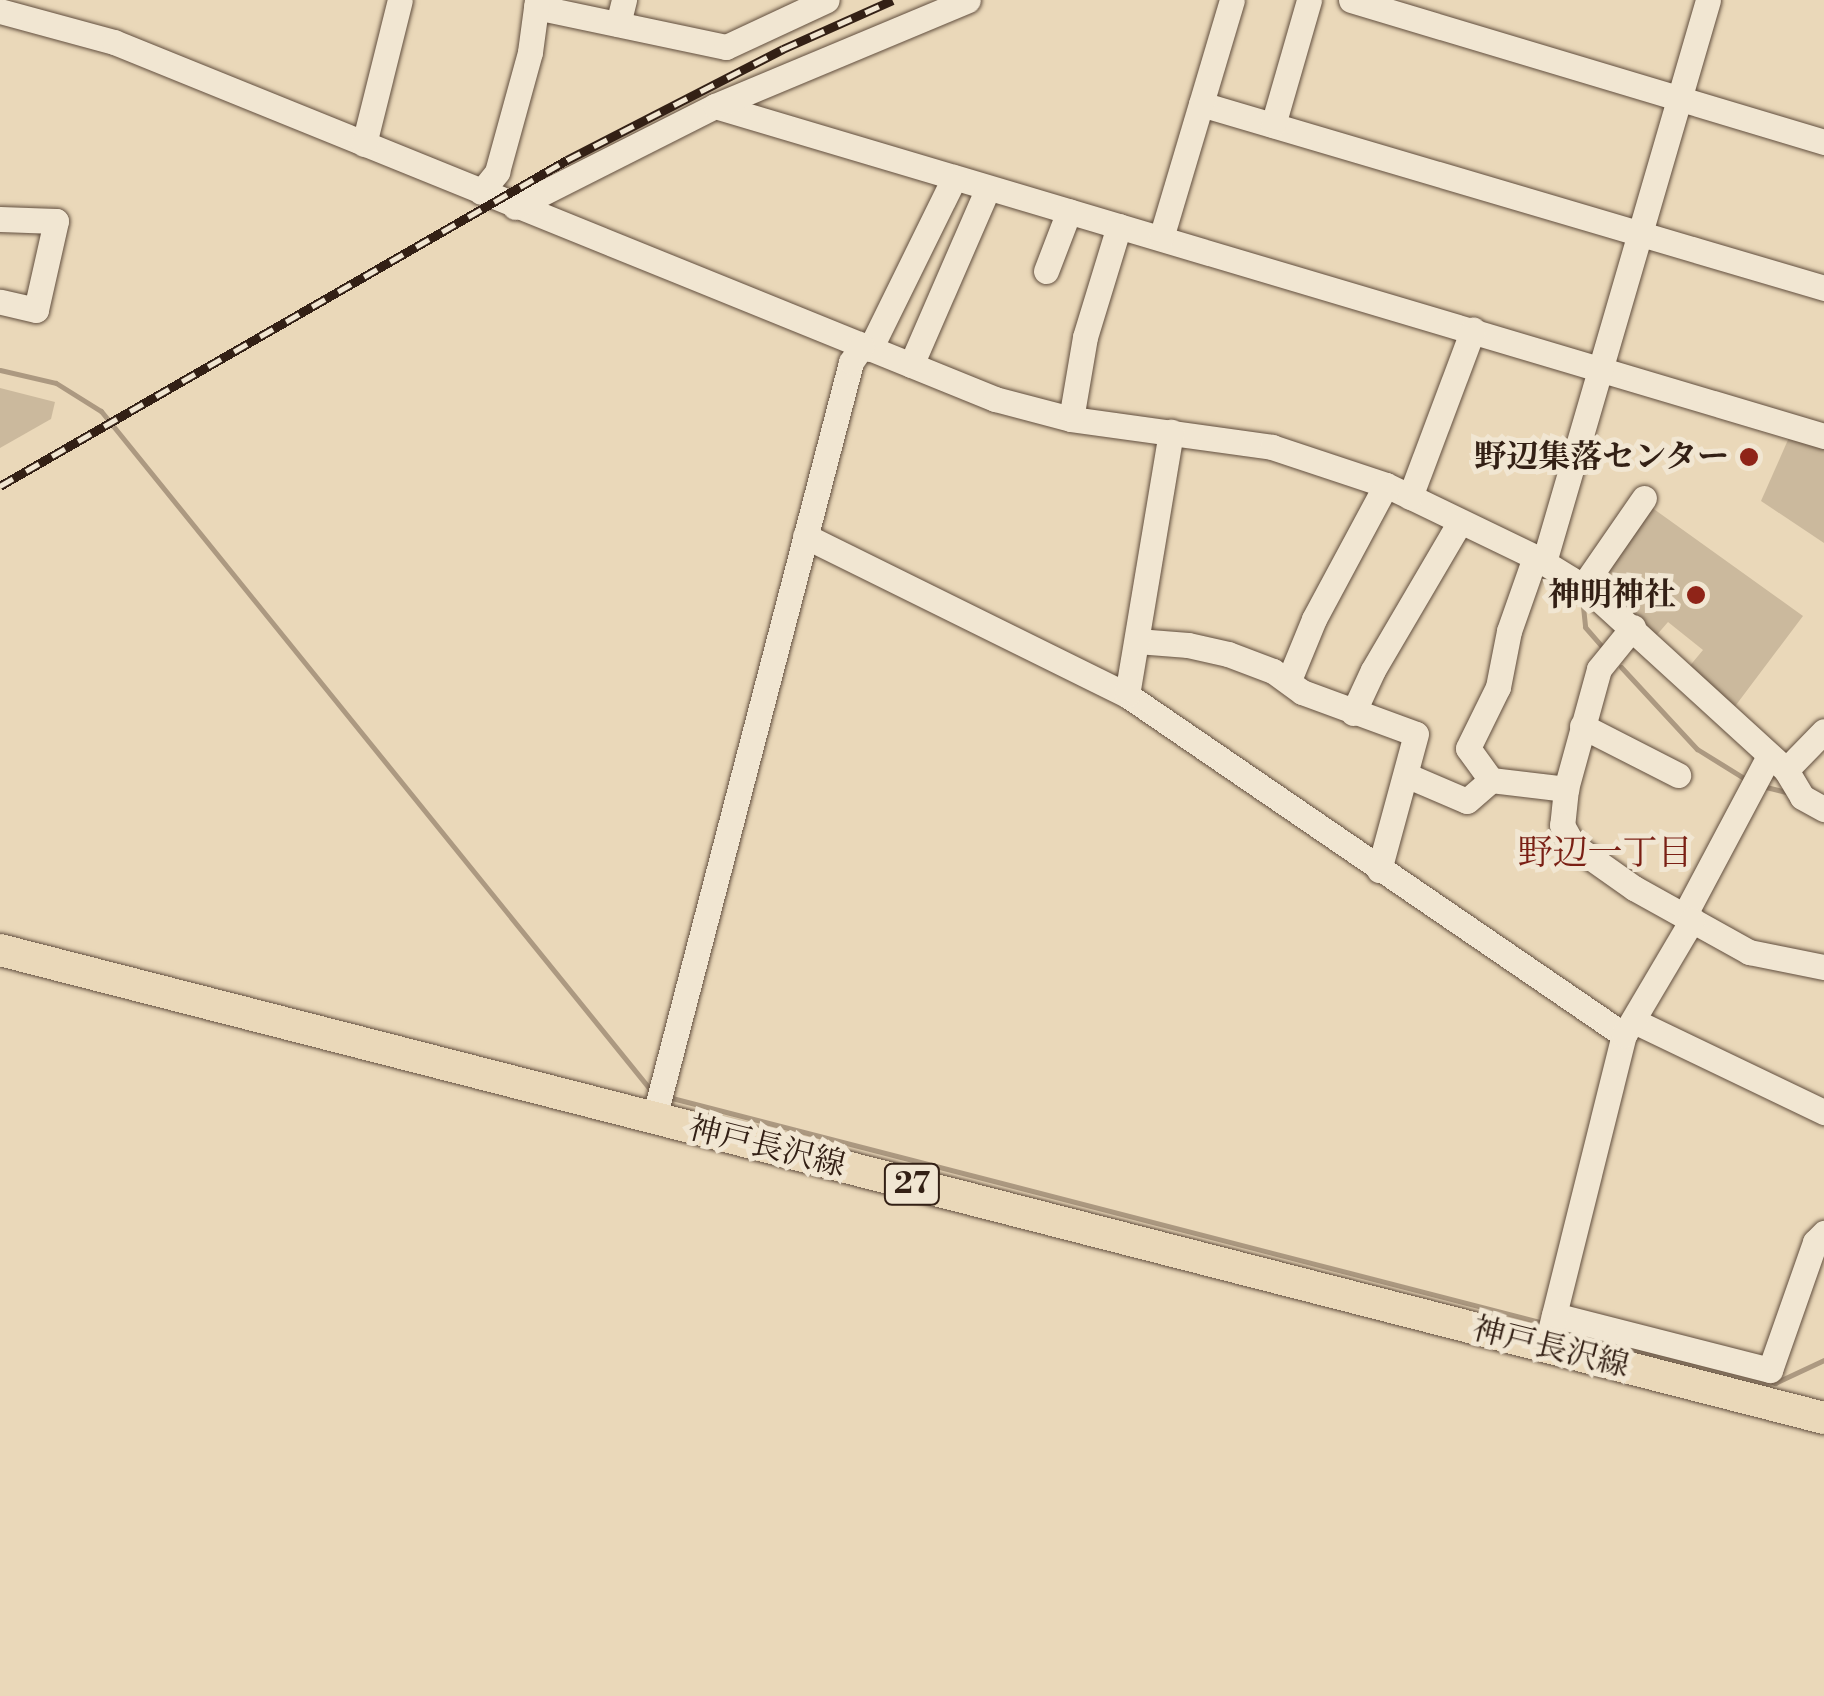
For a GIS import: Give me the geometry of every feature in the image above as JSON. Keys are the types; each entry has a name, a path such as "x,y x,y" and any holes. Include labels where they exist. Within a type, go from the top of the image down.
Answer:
{"main road":[{"name":"神戸長沢線","path":"0,950 657,1105 1550,1330 1824,1418"}],"street":[{"path":"364,144 400,0"},
{"path":"481,192 497,172 530,52 531,3 621,12 726,48 827,0"},
{"path":"515,206 715,106 968,0"},
{"path":"1161,238 1232,0"},
{"path":"1274,125 1308,0"},
{"path":"1351,0 1824,142"},
{"path":"1566,789 1491,780 1468,748 1498,686 1509,631 1539,560 1601,368 1708,0"},
{"path":"0,11 114,42 995,399 1070,420 1272,447 1386,485 1539,560 1583,586 1633,627 1777,763 1802,797 1824,808"},
{"path":"1201,104 1824,288"},
{"path":"715,106 1824,436"},
{"path":"657,1105 851,362 866,348 954,178"},
{"path":"911,365 988,188"},
{"path":"1046,271 1069,211"},
{"path":"0,219 56,222 36,310 0,302"},
{"path":"1070,420 1084,336 1119,226"},
{"path":"1410,497 1473,329"},
{"path":"1127,695 1171,432"},
{"path":"1289,680 1314,619 1386,485"},
{"path":"1583,586 1644,498"},
{"path":"1353,713 1373,670 1460,522"},
{"path":"805,536 1127,695 1380,870 1629,1028 1824,1112"},
{"path":"1633,627 1599,669 1566,789 1562,825 1574,845 1634,888 1749,952 1824,967"},
{"path":"1137,641 1188,644 1228,654 1289,680 1302,692 1416,734 1380,870"},
{"path":"1582,726 1678,775"},
{"path":"1824,731 1777,763 1629,1028 1550,1330 1770,1370 1815,1242 1824,1233"},
{"path":"1406,774 1468,802 1491,780"}],"shaded area":[{"path":"0,388 55,402 51,419 0,448"},
{"path":"1791,433 1824,442 1824,543 1761,501"},
{"path":"1651,507 1803,616 1730,713 1688,668 1703,650 1668,622 1655,637 1597,588"}],"waterway":[{"path":"0,370 56,383 101,411 653,1093"},
{"path":"1582,597 1585,627 1604,649"},
{"path":"1621,667 1697,749 1747,780"},
{"path":"1762,786 1790,793"},
{"path":"668,1097 1544,1323"},
{"path":"1767,1380 1775,1383 1824,1360"}],"railway":[{"path":"0,486 567,160 783,49 893,0"}],"place":[{"name":"野辺集落センター","path":"1749,457"},
{"name":"神明神社","path":"1696,595"}],"district":[{"name":"野辺一丁目","path":"1605,854"}]}
